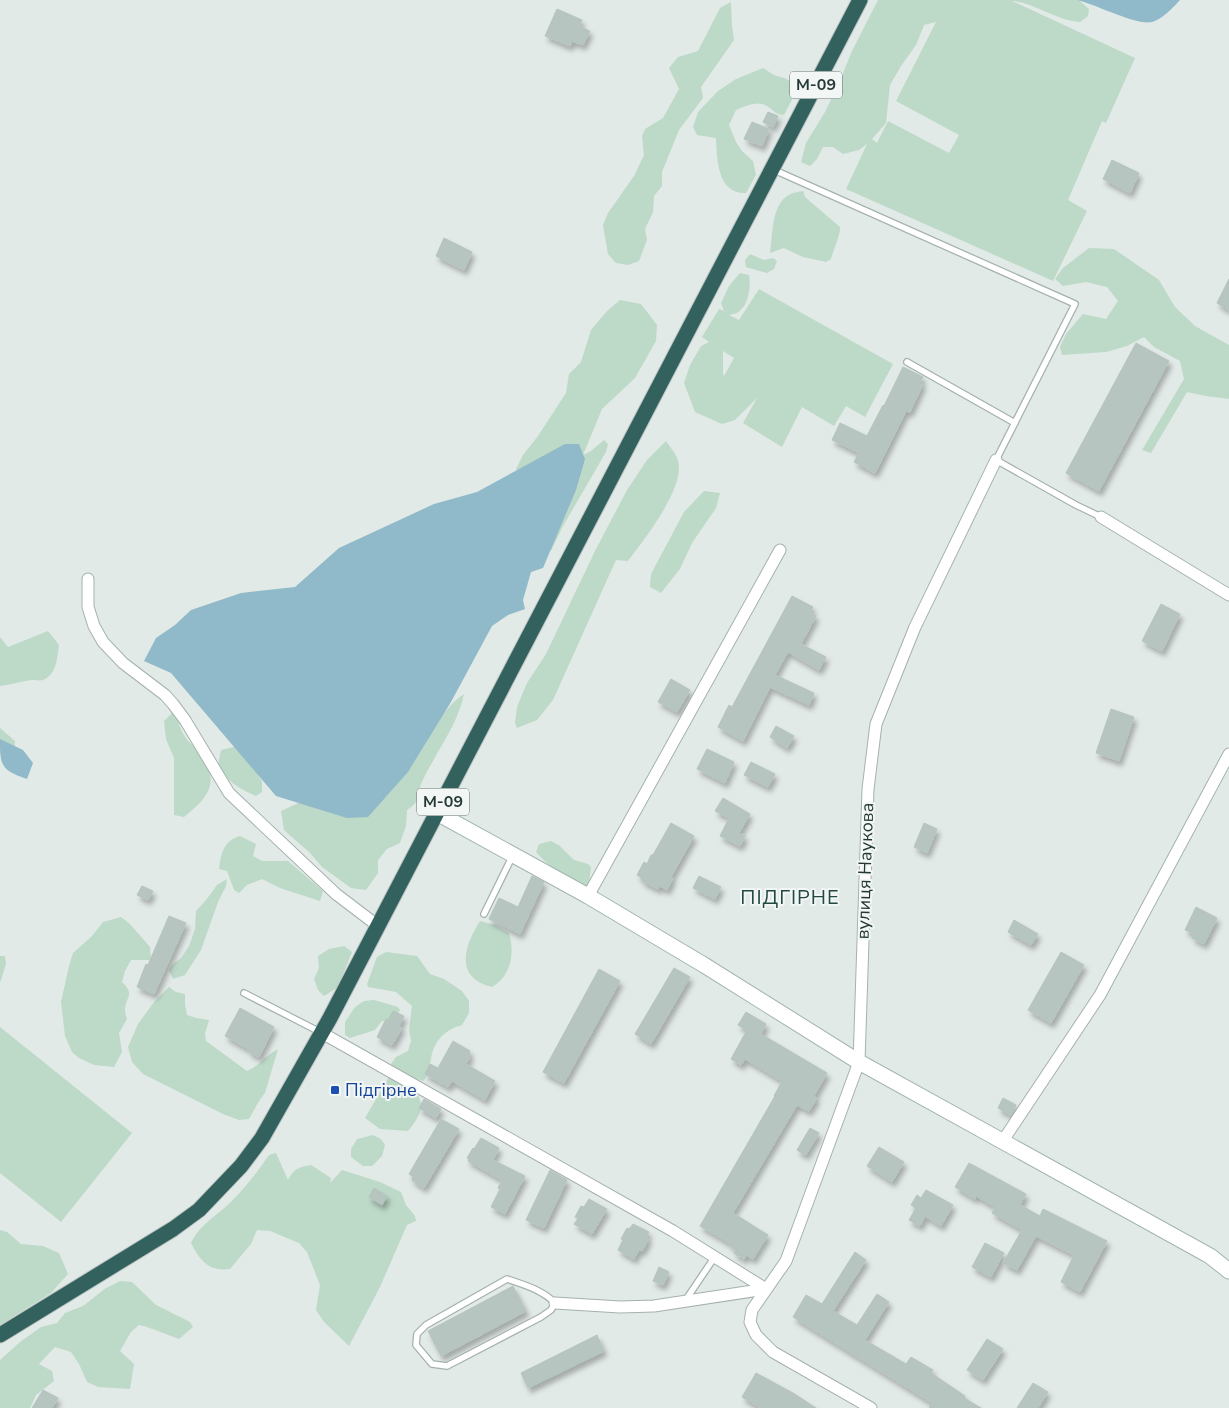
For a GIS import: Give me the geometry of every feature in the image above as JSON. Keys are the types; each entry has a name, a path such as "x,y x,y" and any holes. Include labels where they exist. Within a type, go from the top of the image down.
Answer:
{"highway":[{"name":"М-09","path":"0,1335 173,1229 199,1210 241,1166 262,1138 322,1033 860,0"}],"street":[{"name":"вулиця Наукова","path":"871,1408 772,1352 756,1336 750,1322 752,1310 786,1261 859,1062 868,789 876,724 915,627 996,460"},
{"path":"1100,517 1229,595"},
{"path":"588,896 780,550"},
{"path":"88,579 88,607 94,626 103,642 123,664 174,704 229,793 336,894 378,926"},
{"path":"1002,1142 1100,995 1229,754"},
{"path":"437,813 588,896 704,965 859,1062 1210,1256 1229,1271"},
{"path":"322,1033 656,1221 766,1289"},
{"path":"555,1304 620,1307 654,1306 766,1289"}],"lane":[{"path":"772,170 1075,304 996,460 1100,517"},
{"path":"907,362 1015,423"},
{"path":"484,914 513,855"},
{"path":"244,992 322,1033"},
{"path":"686,1301 714,1258"},
{"path":"507,1279 547,1295 555,1304 541,1318 447,1366 432,1364 416,1345 417,1334 426,1325 507,1279"}],"green space":[{"path":"878,0 1079,0 1089,9 1088,16 1080,22 1062,18 1021,2 1012,1 1135,58 1106,123 1102,121 1068,200 1087,211 1053,281 846,189 867,144 859,150 843,154 833,147 823,147 817,159 810,166 801,162 806,143 825,112 852,51","holes":["936,22 896,101 959,135 949,153 888,121 877,143 872,139 886,123 890,85 916,45 924,25"]},
{"path":"731,2 734,40 701,87 703,98 679,130 662,172 662,186 654,196 653,212 645,229 647,240 639,261 628,265 616,263 608,254 603,225 608,213 634,176 644,155 642,136 645,129 663,118 679,89 669,68 678,57 698,51 720,8"},
{"path":"763,68 774,75 787,79 798,88 784,115 776,113 763,104 751,104 736,110 729,125 742,151 753,161 756,175 746,193 736,192 724,182 721,174 718,165 716,138 697,135 693,127 698,112 718,91 736,79"},
{"path":"803,191 805,197 840,227 831,259 826,262 803,257 784,248 770,253 776,211 784,198"},
{"path":"1089,248 1114,249 1159,280 1175,307 1195,326 1229,345 1229,399 1187,392 1151,453 1142,450 1184,379 1180,361 1154,347 1144,337 1127,346 1106,352 1062,355 1060,347 1066,334 1083,314 1106,319 1118,301 1107,287 1086,282 1063,286 1055,279 1063,268"},
{"path":"750,254 764,260 773,258 777,261 774,269 767,273 746,267 745,260"},
{"path":"740,273 749,275 750,285 747,301 741,310 729,315 739,320 759,289 893,364 865,417 846,406 834,426 802,407 782,447 743,423 757,398 735,420 722,424 695,412 684,383 690,365 701,346 709,342 702,337 719,309 724,311 721,303 729,286","holes":["723,351 734,358 724,376"]},
{"path":"620,300 641,304 657,325 656,341 635,378 602,409 583,455 604,440 608,444 606,452 563,526 551,551 548,547 534,482 516,469 523,455 566,393 569,374 581,362 591,330 607,311"},
{"path":"666,441 678,461 679,472 670,499 653,527 628,561 616,560 553,700 537,720 517,728 515,723 517,707 527,683 546,654 595,551 627,490 647,460"},
{"path":"704,491 720,493 716,508 692,543 680,569 661,593 650,587 651,574 684,512"},
{"path":"48,631 59,645 56,665 51,674 42,680 0,686 0,637 8,647"},
{"path":"464,694 457,717 421,784 419,796 407,810 406,826 400,843 387,849 378,860 378,873 366,890 351,888 322,867 310,853 284,830 281,811 307,799 385,798 411,767 442,716"},
{"path":"175,710 182,732 202,756 208,766 210,775 210,783 204,797 184,817 174,815 174,758 166,739 164,721"},
{"path":"0,728 15,741 14,753 0,753"},
{"path":"238,746 262,781 262,792 256,796 234,784 218,765 221,750"},
{"path":"240,836 256,844 253,856 262,861 288,861 323,891 320,901 280,888 262,879 247,885 239,893 234,890 227,871 219,869 222,853 226,845 234,838"},
{"path":"551,841 560,846 574,860 588,864 591,867 589,885 581,888 557,872 536,852 539,844"},
{"path":"227,879 201,950 185,975 173,979 169,970 181,958 189,946 195,929 196,911 217,885"},
{"path":"121,917 130,924 150,947 151,960 131,960 125,971 122,982 129,993 125,1006 127,1019 119,1033 122,1052 114,1067 94,1065 79,1058 72,1052 65,1036 61,1002 73,953 91,937 103,922"},
{"path":"480,921 495,925 509,933 511,941 510,964 504,977 492,987 480,983 467,969 467,950"},
{"path":"344,946 352,952 338,987 324,996 318,990 314,979 319,968 318,956 329,949"},
{"path":"386,952 417,956 430,974 444,979 462,991 469,1001 469,1013 462,1025 446,1033 435,1046 428,1074 423,1081 398,1070 391,1064 396,1057 408,1051 411,1041 409,1030 412,1006 396,992 368,987 367,984 377,957"},
{"path":"0,956 5,956 6,964 0,983"},
{"path":"169,987 176,992 185,994 187,1015 209,1020 205,1034 206,1041 247,1071 278,1049 265,1093 249,1119 239,1120 223,1114 143,1074 132,1062 128,1047 138,1024 154,1002"},
{"path":"374,1000 398,1007 400,1010 396,1016 381,1022 375,1030 350,1038 345,1035 345,1022 355,1007 364,1001"},
{"path":"0,1027 132,1133 61,1222 0,1173"},
{"path":"398,1075 417,1094 421,1107 419,1114 408,1131 380,1129 365,1118 389,1077"},
{"path":"373,1135 381,1139 385,1145 382,1156 372,1166 363,1166 351,1157 351,1149 357,1139"},
{"path":"276,1153 288,1180 294,1171 311,1165 331,1178 330,1183 342,1170 380,1182 401,1192 406,1205 415,1216 416,1221 407,1225 380,1287 349,1346 324,1322 316,1310 320,1285 307,1252 299,1243 270,1231 257,1230 251,1244 230,1269 216,1269 210,1267 201,1259 191,1243 204,1225 227,1206 242,1190 269,1155"},
{"path":"0,1230 7,1232 21,1244 43,1246 59,1253 68,1274 51,1293 0,1325"},
{"path":"120,1281 132,1282 156,1305 190,1322 193,1327 179,1339 139,1325 131,1332 120,1351 134,1364 130,1389 98,1387 87,1382 71,1352 55,1347 39,1364 52,1371 54,1381 36,1395 30,1408 0,1408 0,1360 41,1327 57,1323 65,1313 83,1306 106,1288"}],"water":[{"path":"1077,0 1180,0 1159,19 1145,22 1126,18"},
{"path":"565,444 579,444 585,459 576,490 543,568 531,572 523,600 525,609 508,615 492,626 451,702 408,772 368,817 347,818 276,796 171,673 144,661 156,638 175,625 191,610 241,593 295,587 339,548 434,504 477,492"},
{"path":"0,739 23,750 33,763 27,779 12,773 4,766"}],"building":[{"path":"557,9 582,20 579,26 590,31 583,45 572,41 570,46 545,36"},
{"path":"768,112 778,116 773,127 763,122"},
{"path":"752,122 769,129 762,146 744,139"},
{"path":"1112,160 1139,173 1130,193 1103,179"},
{"path":"444,238 472,252 464,270 436,256"},
{"path":"1229,279 1229,310 1217,303"},
{"path":"1136,343 1169,361 1099,491 1066,473"},
{"path":"903,367 923,377 920,383 923,384 910,412 906,411 875,473 854,462 859,453 832,440 840,423 867,436"},
{"path":"792,596 813,607 810,612 816,616 801,644 826,657 819,670 788,652 775,675 814,693 809,705 770,687 743,741 718,727 729,705 732,707"},
{"path":"1161,604 1180,614 1162,651 1142,641"},
{"path":"671,679 690,690 677,712 658,702"},
{"path":"1111,709 1134,717 1119,761 1096,753"},
{"path":"776,726 794,736 787,748 770,737"},
{"path":"707,749 734,762 725,783 697,769"},
{"path":"751,762 775,774 768,787 744,775"},
{"path":"723,798 750,814 739,833 745,836 740,846 720,836 729,818 715,811"},
{"path":"671,823 694,836 671,877 673,878 667,890 660,886 658,889 642,881 643,879 637,875 644,862 647,864 651,855 653,855"},
{"path":"924,823 937,829 927,853 914,847"},
{"path":"532,876 544,882 520,934 489,919 499,898 518,907"},
{"path":"699,876 721,887 715,899 693,888"},
{"path":"142,886 153,891 148,900 137,895"},
{"path":"1196,907 1217,918 1204,944 1192,938 1194,934 1185,930"},
{"path":"169,916 186,923 154,994 137,987"},
{"path":"1014,920 1038,934 1031,945 1008,932"},
{"path":"1061,952 1084,965 1051,1023 1028,1010"},
{"path":"674,968 690,977 651,1044 635,1034"},
{"path":"599,969 620,981 564,1083 543,1072"},
{"path":"240,1008 274,1027 259,1057 225,1036"},
{"path":"393,1011 404,1016 399,1026 402,1028 392,1045 377,1037 386,1019 388,1020"},
{"path":"746,1012 766,1024 761,1034 827,1073 814,1096 817,1098 809,1111 797,1105 733,1213 768,1235 753,1259 746,1255 744,1259 734,1253 736,1249 730,1246 731,1244 700,1226 782,1081 745,1059 741,1065 731,1059 747,1030 738,1025"},
{"path":"453,1041 470,1051 470,1057 466,1064 495,1081 485,1100 452,1081 448,1087 425,1074 430,1064 438,1068"},
{"path":"1003,1098 1016,1105 1011,1115 998,1108"},
{"path":"424,1099 441,1109 436,1118 419,1108"},
{"path":"441,1119 459,1129 424,1188 412,1180 413,1177 409,1174"},
{"path":"810,1128 819,1133 806,1155 797,1150"},
{"path":"481,1138 499,1148 493,1160 525,1176 505,1214 491,1207 500,1189 498,1188 502,1180 468,1161 469,1159 467,1158"},
{"path":"879,1147 904,1162 892,1182 867,1166"},
{"path":"969,1163 1026,1194 1020,1205 1040,1216 1043,1209 1107,1241 1080,1292 1061,1282 1074,1255 1036,1236 1017,1270 1003,1263 1022,1230 992,1213 995,1207 976,1196 975,1199 955,1187"},
{"path":"550,1170 567,1180 544,1228 526,1220"},
{"path":"374,1188 387,1196 382,1205 369,1197"},
{"path":"926,1190 953,1205 941,1226 925,1216 920,1226 909,1220 916,1208 911,1205 917,1195 921,1198"},
{"path":"589,1199 607,1209 592,1234 574,1224 578,1219 575,1217 581,1206 584,1207"},
{"path":"633,1224 649,1232 646,1237 649,1239 642,1251 639,1250 634,1259 618,1250 627,1228 629,1229"},
{"path":"985,1243 1004,1253 991,1277 972,1267"},
{"path":"855,1252 866,1260 833,1311 857,1325 877,1294 889,1302 865,1340 906,1364 911,1357 933,1370 931,1373 965,1396 964,1398 981,1408 929,1408 932,1403 793,1317 806,1295 822,1304"},
{"path":"659,1267 669,1272 663,1285 653,1281"},
{"path":"513,1286 526,1311 441,1356 428,1331"},
{"path":"597,1335 604,1351 528,1388 521,1373"},
{"path":"987,1339 1003,1349 983,1380 967,1370"},
{"path":"756,1373 816,1408 761,1408 742,1397"},
{"path":"1033,1383 1048,1392 1038,1408 1017,1408"},
{"path":"43,1390 58,1398 52,1408 32,1408"}],"place":[{"name":"Підгірне","path":"335,1090"}],"district":[{"name":"ПІДГІРНЕ","path":"790,897"}]}
